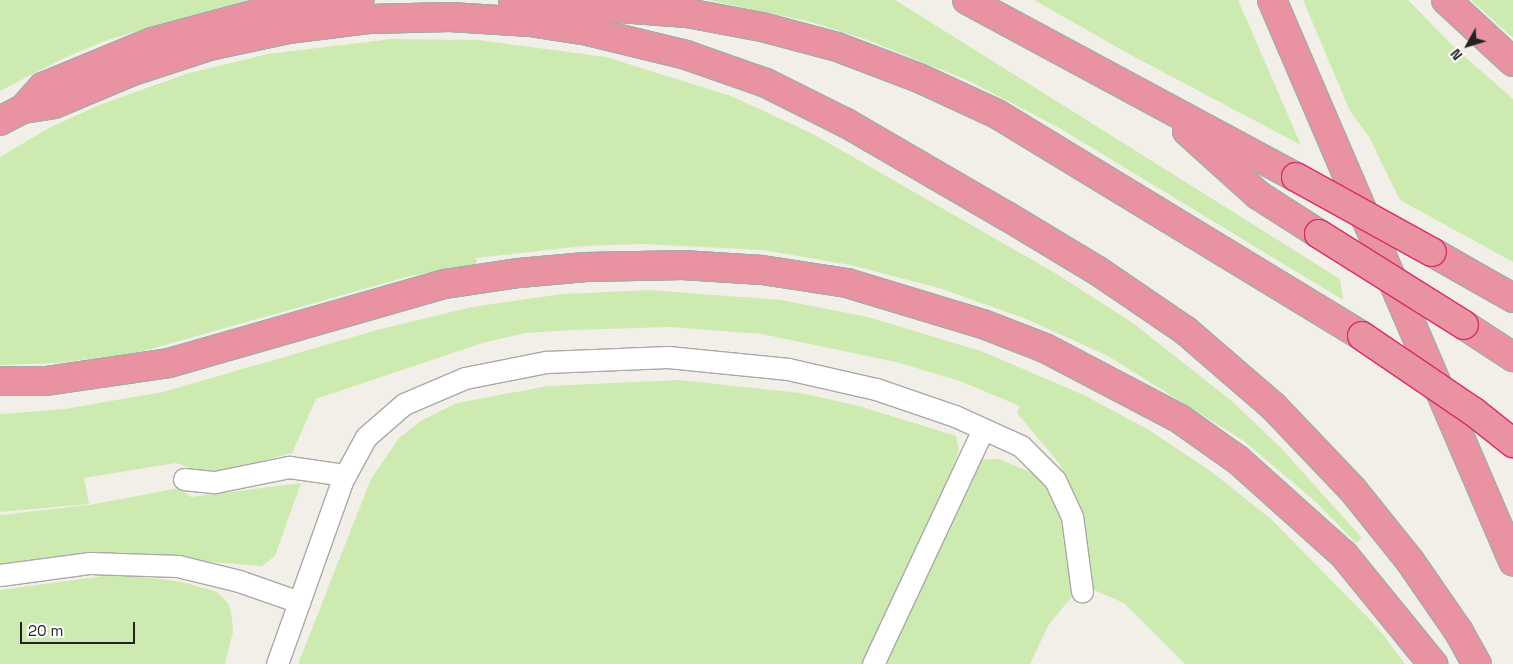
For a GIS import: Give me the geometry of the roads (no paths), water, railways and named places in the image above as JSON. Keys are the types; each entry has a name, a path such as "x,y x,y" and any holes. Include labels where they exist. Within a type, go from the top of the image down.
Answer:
{"highway":[{"path":"12,115 43,87 152,42 271,10 360,0"},
{"path":"513,0 687,13 762,27 837,47 919,78 997,114 1362,336 1474,412 1513,443"},
{"path":"967,0 1296,177 1513,298"},
{"path":"1272,0 1513,561"},
{"path":"1446,0 1513,62"},
{"path":"12,115 54,104 130,72 209,46 288,29 370,19 450,18 530,22 583,30 686,55 766,84 846,123 1005,215 1098,271 1186,331 1273,406 1353,490 1410,561 1459,632 1477,664"},
{"path":"1154,101 1258,195 1513,358"},
{"path":"0,381 46,381 169,363 446,284 519,273 586,266 682,264 762,270 847,283 974,321 1045,348 1180,419 1238,460 1344,555 1432,664"}],"lane":[{"path":"277,664 345,476 366,437 404,404 465,378 546,362 668,357 788,369 876,388 983,429 1021,446 1054,480 1072,516 1082,591"},
{"path":"873,664 983,429"},
{"path":"184,479 215,482 289,468 345,476"},
{"path":"0,575 90,563 178,566 239,581 299,602"}]}
